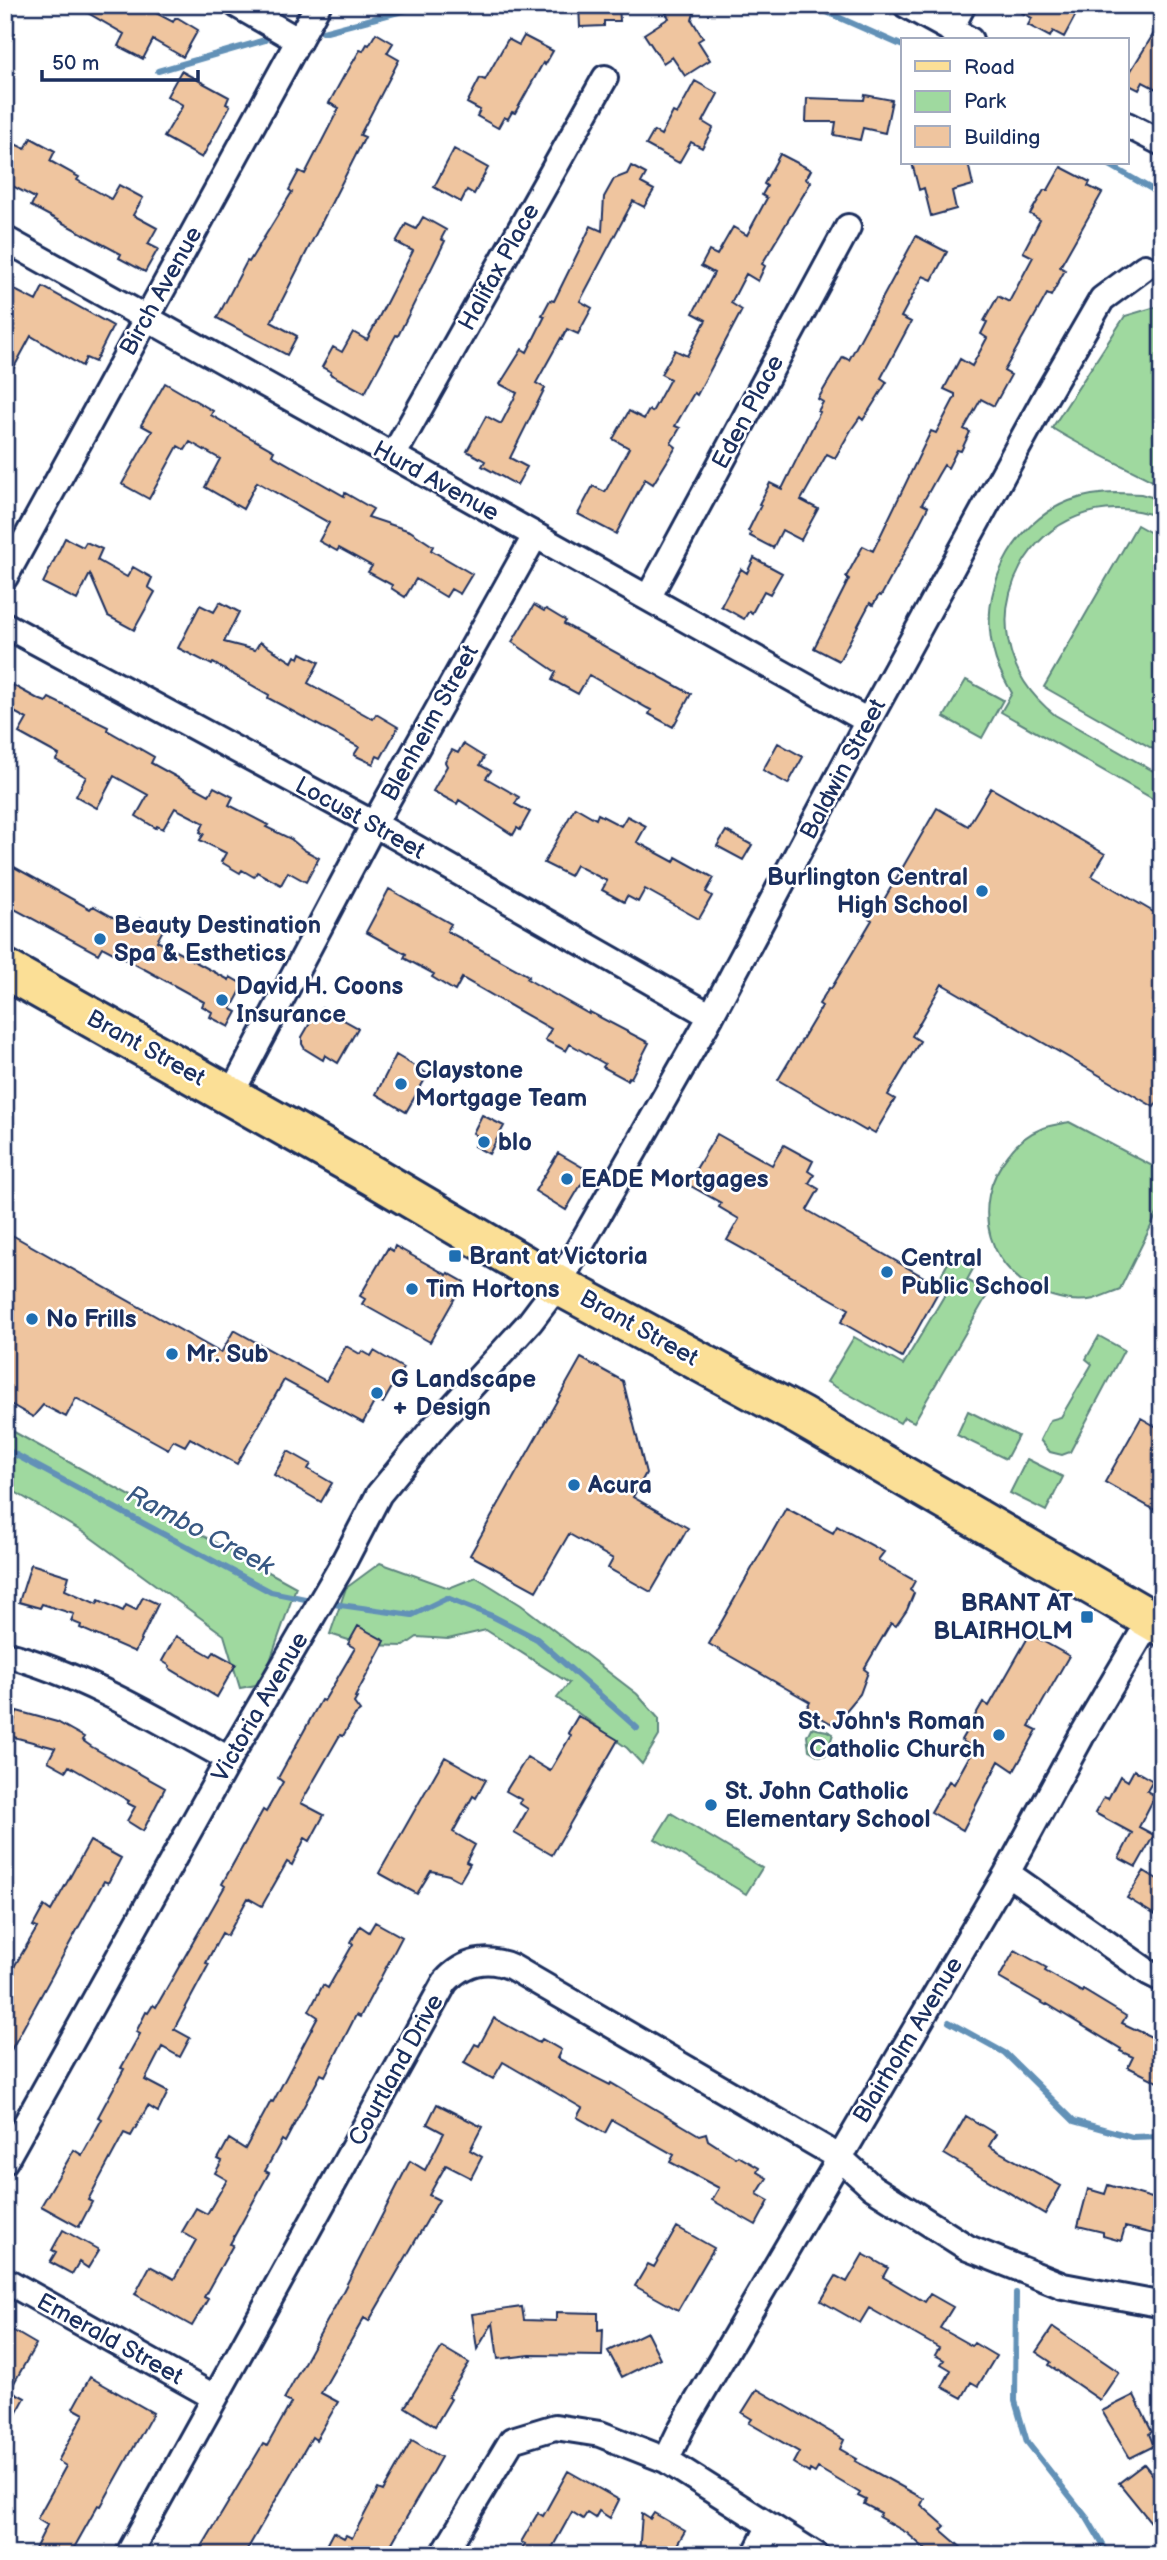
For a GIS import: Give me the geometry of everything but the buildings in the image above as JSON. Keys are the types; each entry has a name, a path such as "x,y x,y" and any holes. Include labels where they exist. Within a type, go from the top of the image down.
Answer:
{"main road":[{"name":"Brant Street","path":"5,969 558,1285 800,1416 1156,1623"}],"street":[{"path":"237,5 299,41"},
{"name":"Birch Avenue","path":"5,577 318,5"},
{"path":"906,5 960,35 963,5"},
{"name":"Halifax Place","path":"393,456 605,78"},
{"path":"1128,126 1162,143"},
{"name":"Eden Place","path":"648,597 848,227"},
{"name":"Hurd Avenue","path":"5,239 868,721"},
{"name":"Baldwin Street","path":"558,1285 711,1016 868,721 1102,299 1145,267"},
{"name":"Blenheim Street","path":"230,1096 374,824 535,536"},
{"name":"Locust Street","path":"5,625 374,824 711,1016"},
{"name":"Victoria Avenue","path":"5,2161 379,1494 436,1425 530,1322 558,1285"},
{"name":"Blairholm Avenue","path":"666,2460 682,2427 1007,1873 1081,1737 1156,1623"},
{"path":"5,1654 38,1663 96,1689 229,1759"},
{"path":"1007,1873 1114,1950 1162,1979"},
{"name":"Courtland Drive","path":"128,2555 445,1982 455,1971 480,1960 497,1960 512,1967 839,2157 872,2187 968,2248 1063,2286 1159,2309"},
{"name":"Emerald Street","path":"5,2280 214,2397"},
{"path":"443,2555 512,2440 555,2427 600,2434 666,2460 816,2555"},
{"path":"755,2555 769,2527"}],"green space":[{"path":"1162,305 1162,486 1052,428 1125,316"},
{"path":"1117,493 1141,494 1162,500 1162,518 1117,509 1077,517 1044,537 1021,567 1008,603 1008,642 1023,680 1055,715 1162,776 1162,804 1001,712 1012,693 1001,674 994,653 990,607 1003,563 1030,526 1048,512 1081,497"},
{"path":"1137,525 1162,539 1162,754 1044,687"},
{"path":"966,680 1003,700 982,738 944,717"},
{"path":"1069,1122 1162,1171 1162,1204 1120,1289 1089,1300 1052,1296 1030,1287 1012,1273 999,1256 991,1237 987,1216 989,1195 996,1174 1012,1150 1038,1130"},
{"path":"953,1254 974,1267 967,1280 989,1292 914,1422 904,1417 900,1423 827,1382 854,1337 903,1365 950,1286 939,1279"},
{"path":"1099,1336 1124,1350 1070,1452 1062,1455 1050,1452 1040,1440 1050,1420 1061,1417 1092,1364 1086,1359"},
{"path":"968,1411 1018,1436 1006,1459 957,1435"},
{"path":"5,1427 296,1587 270,1661 256,1685 240,1688 224,1635 86,1534 5,1486"},
{"path":"1027,1459 1063,1477 1046,1511 1010,1493"},
{"path":"380,1563 449,1588 476,1577 521,1605 637,1694 659,1719 659,1736 642,1764 627,1748 557,1698 569,1683 486,1630 448,1639 417,1637 404,1646 364,1645 330,1634 346,1588"},
{"path":"811,1728 833,1734 826,1755 819,1756 809,1750 807,1736"},
{"path":"671,1813 762,1868 746,1894 655,1839"}],"waterway":[{"path":"323,32 425,5"},
{"path":"811,5 901,45"},
{"path":"158,71 265,40"},
{"path":"1108,164 1162,195"},
{"name":"Rambo Creek","path":"5,1449 271,1592 315,1601"},
{"name":"Rambo Creek","path":"326,1603 412,1615 447,1598 492,1616 537,1639 637,1728"},
{"name":"Rambo Creek","path":"949,2022 1005,2053 1074,2121 1132,2137 1162,2136"},
{"name":"Rambo Creek","path":"1016,2293 1015,2401 1027,2442 1087,2518 1109,2555"}],"place":[{"name":"Burlington Central High School","path":"982,891"},
{"name":"Beauty Destination Spa & Esthetics","path":"100,939"},
{"name":"David H. Coons Insurance","path":"222,1000"},
{"name":"Claystone Mortgage Team","path":"401,1084"},
{"name":"blo","path":"484,1142"},
{"name":"EADE Mortgages","path":"567,1179"},
{"name":"Brant at Victoria","path":"455,1256"},
{"name":"Central Public School","path":"887,1272"},
{"name":"Tim Hortons","path":"412,1289"},
{"name":"No Frills","path":"32,1319"},
{"name":"Mr. Sub","path":"172,1354"},
{"name":"G Landscape + Design","path":"377,1393"},
{"name":"Acura","path":"574,1485"},
{"name":"BRANT AT BLAIRHOLM","path":"1087,1617"},
{"name":"St. John's Roman Catholic Church","path":"999,1735"},
{"name":"St. John Catholic Elementary School","path":"711,1805"}]}
